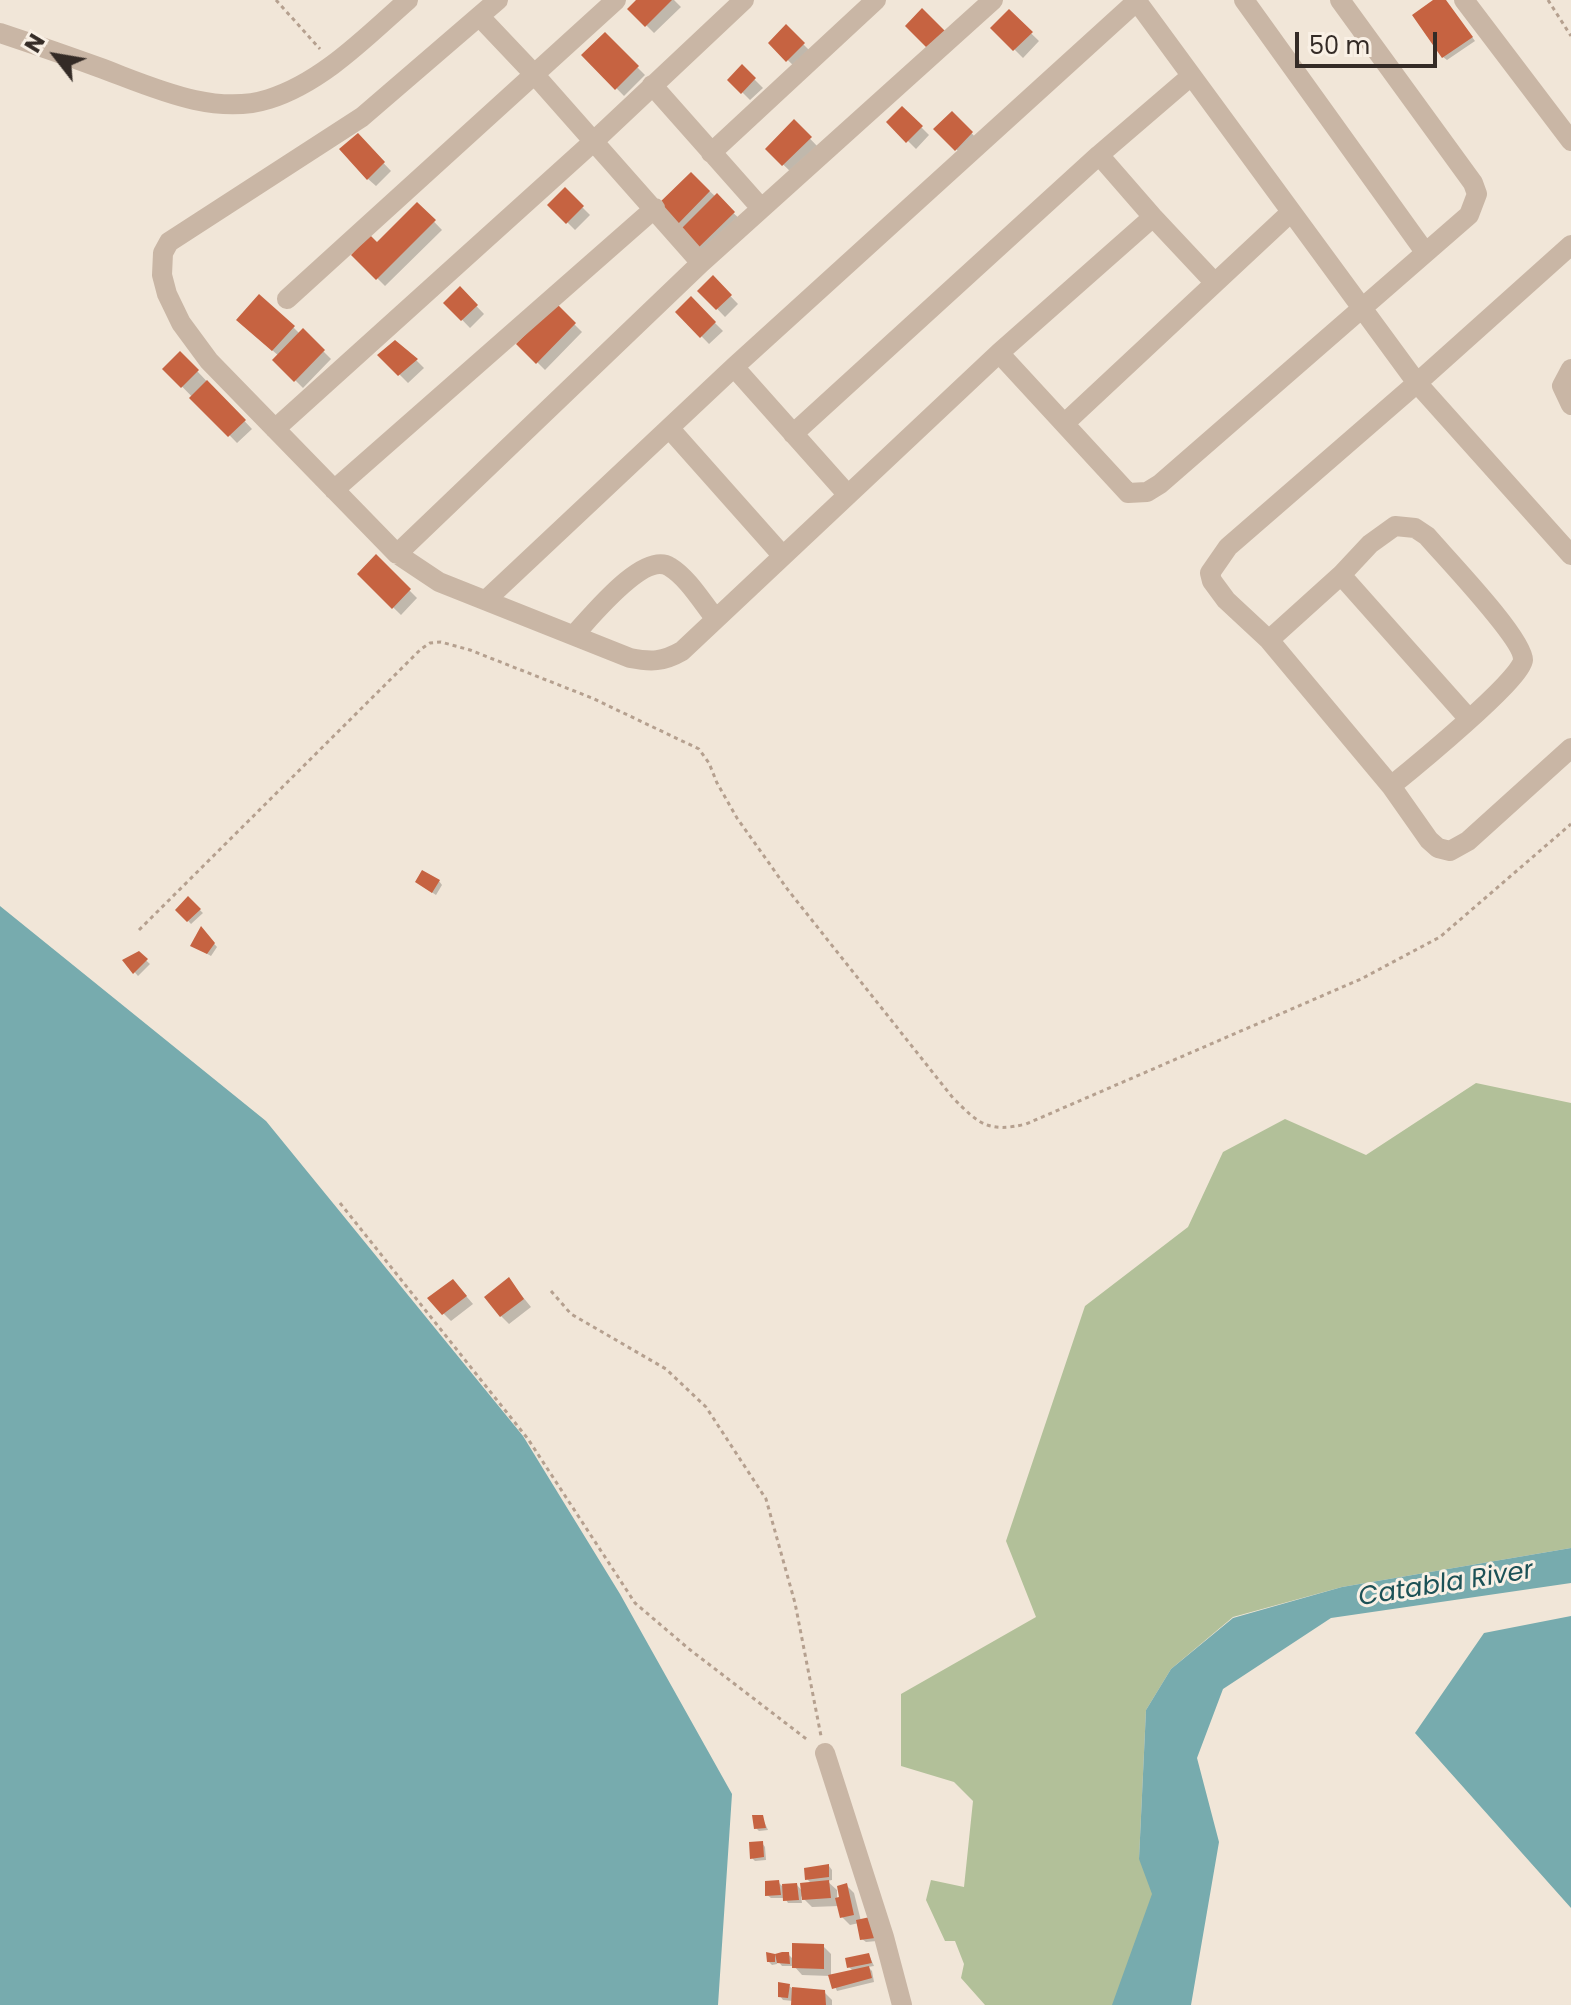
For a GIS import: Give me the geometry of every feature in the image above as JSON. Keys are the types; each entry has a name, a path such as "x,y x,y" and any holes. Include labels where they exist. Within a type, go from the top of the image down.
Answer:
{"street":[{"path":"0,33 145,84 208,102 231,104 270,99 305,82 333,63 408,0"},
{"path":"498,0 362,117 178,235 165,247 162,275 181,323 209,361 397,554 439,582 630,658 651,662 665,660 682,651 999,353 1153,217"},
{"path":"287,299 616,0"},
{"path":"275,429 593,142 744,0"},
{"path":"711,153 876,0"},
{"path":"397,554 701,263 993,0"},
{"path":"487,599 734,367 1137,0 1417,383 1571,555"},
{"path":"1244,0 1425,252"},
{"path":"999,353 1128,493 1136,495 1147,492 1160,484 1469,215 1477,194 1473,183 1340,0"},
{"path":"1464,0 1571,141"},
{"path":"480,17 655,208 701,263"},
{"path":"793,434 1099,155 1191,76"},
{"path":"652,85 761,208"},
{"path":"1099,155 1214,282"},
{"path":"334,490 655,208"},
{"path":"1065,423 1290,213"},
{"path":"1571,245 1228,547 1210,573 1226,600 1269,640 1391,786 1438,848 1450,851 1468,841 1571,748"},
{"path":"734,367 848,495"},
{"path":"1571,369 1562,386 1571,405"},
{"path":"670,429 782,555"},
{"path":"1269,640 1341,575 1370,544 1395,526 1415,528 1427,536 1521,648 1523,660 1515,676 1391,786"},
{"path":"574,635 629,578 648,566 660,563 672,567 715,618"},
{"path":"1341,575 1469,719"},
{"path":"825,1753 884,1937 902,2005"}],"path":[{"path":"276,0 333,63"},
{"path":"1548,0 1571,36"},
{"path":"139,930 421,649 430,643 441,642 470,650 592,698 699,749 737,818 788,890 953,1098 986,1127 1026,1124 1271,1019 1387,965 1454,927 1571,824"},
{"path":"340,1203 528,1439 635,1603 689,1649 825,1753"},
{"path":"551,1291 571,1314 666,1369 706,1407 766,1499 795,1603 825,1753"}],"green space":[{"path":"1476,1083 1571,1103 1571,1548 1342,1587 1233,1617 1171,1669 1146,1710 1139,1859 1178,1876 1164,2005 985,2005 961,1978 964,1964 955,1941 945,1941 926,1900 931,1880 964,1887 973,1801 954,1782 901,1766 901,1694 1036,1617 1006,1541 1085,1306 1188,1227 1223,1152 1285,1119 1366,1155"}],"water":[{"path":"0,906 266,1121 523,1436 620,1594 732,1794 718,2005 0,2005"},
{"name":"Catabla River","path":"1571,1548 1571,1583 1331,1618 1223,1689 1197,1758 1219,1842 1191,2005 1112,2005 1152,1894 1139,1859 1146,1710 1171,1669 1233,1618 1342,1587"},
{"path":"1571,1616 1571,1908 1415,1733 1484,1633"}],"building":[{"path":"636,0 672,0 645,27 627,9"},
{"path":"1433,0 1446,0 1473,37 1442,58 1412,15"},
{"path":"922,8 945,31 928,49 905,26"},
{"path":"1009,9 1033,32 1013,51 990,28"},
{"path":"786,24 805,43 786,62 768,43"},
{"path":"605,32 639,66 615,90 581,55"},
{"path":"742,64 756,78 741,94 727,80"},
{"path":"902,106 923,126 906,143 886,122"},
{"path":"952,111 973,132 955,151 933,129"},
{"path":"794,119 812,137 782,166 765,149"},
{"path":"358,133 385,162 367,180 339,149"},
{"path":"691,172 710,191 676,226 656,206"},
{"path":"565,187 584,206 566,224 547,205"},
{"path":"717,193 735,212 696,250 678,232"},
{"path":"417,202 436,220 376,280 351,255 370,235 377,242"},
{"path":"713,275 732,295 716,310 697,291"},
{"path":"460,286 478,305 461,321 443,303"},
{"path":"259,294 295,326 272,351 236,320"},
{"path":"691,296 716,322 700,338 675,312"},
{"path":"556,303 576,323 536,364 516,344"},
{"path":"303,328 325,350 294,382 272,360"},
{"path":"395,340 418,359 398,376 377,355"},
{"path":"180,351 199,370 181,388 162,369"},
{"path":"207,380 246,420 228,437 189,398"},
{"path":"376,554 411,589 392,609 357,574"},
{"path":"422,870 440,880 432,893 415,882"},
{"path":"188,896 201,909 187,922 175,910"},
{"path":"201,926 215,943 207,954 190,946"},
{"path":"139,951 148,959 133,974 122,960"},
{"path":"509,1277 524,1299 500,1317 484,1297"},
{"path":"453,1279 467,1296 442,1315 427,1298"},
{"path":"752,1815 763,1815 766,1828 754,1829"},
{"path":"763,1841 764,1857 750,1859 749,1842"},
{"path":"829,1864 829,1877 805,1880 804,1868"},
{"path":"779,1880 781,1895 765,1896 765,1881"},
{"path":"829,1880 831,1898 802,1900 800,1883"},
{"path":"797,1883 799,1900 783,1901 782,1884"},
{"path":"847,1883 854,1915 840,1918 835,1898 839,1897 837,1886"},
{"path":"870,1917 875,1938 860,1940 856,1920"},
{"path":"792,1943 824,1944 824,1969 792,1968"},
{"path":"766,1952 775,1954 775,1962 767,1962"},
{"path":"789,1952 790,1964 777,1963 775,1954"},
{"path":"869,1953 872,1963 847,1968 845,1958"},
{"path":"869,1966 872,1978 832,1989 828,1975"},
{"path":"778,1982 790,1984 788,1998 778,1997"},
{"path":"792,1987 825,1990 826,2005 791,2005"}]}
